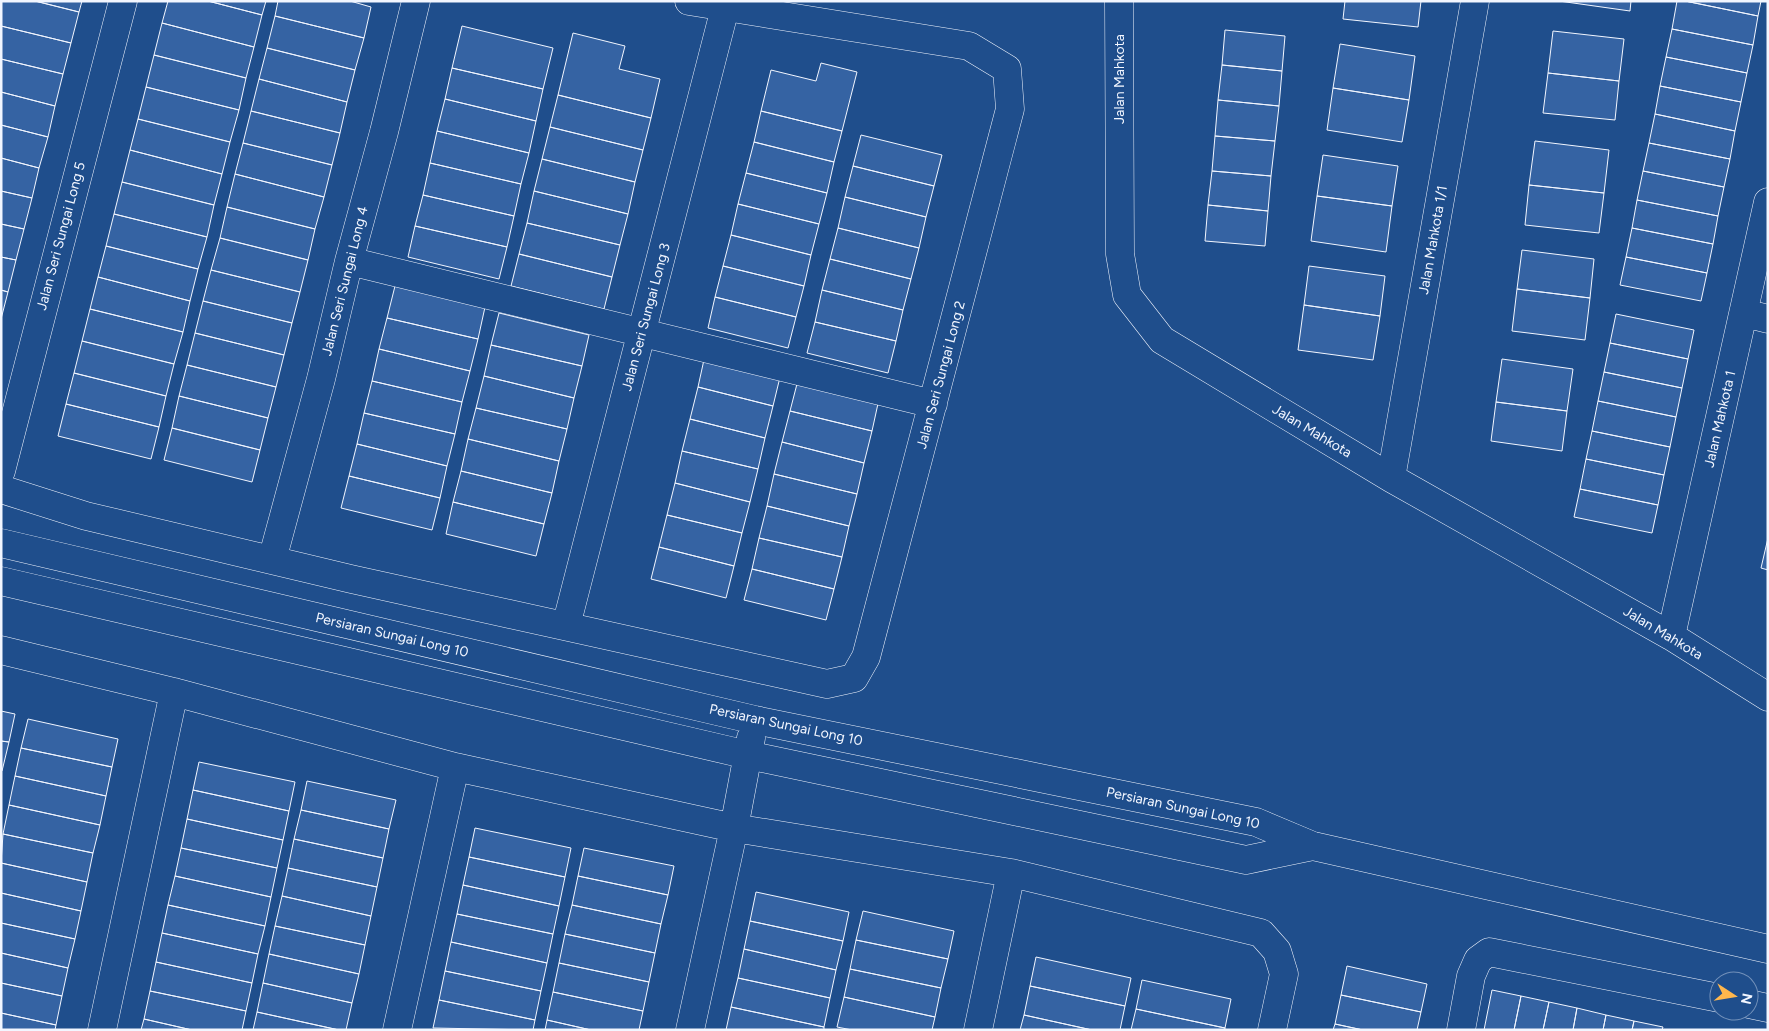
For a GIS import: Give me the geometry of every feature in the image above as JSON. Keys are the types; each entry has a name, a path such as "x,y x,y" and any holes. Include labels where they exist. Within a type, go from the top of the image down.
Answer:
{"street":[{"name":"Jalan Seri Sungai Long 5","path":"1,471 123,1"},
{"name":"Jalan Seri Sungai Long 4","path":"272,560 321,379 349,261 384,132 416,1"},
{"path":"689,1 725,8"},
{"name":"Jalan Mahkota","path":"1118,1 1120,254 1127,295 1162,340 1391,478 1671,636 1768,697"},
{"name":"Jalan Mahkota 1/1","path":"1391,478 1476,1"},
{"name":"Jalan Seri Sungai Long 2","path":"566,626 827,684 854,678 866,657 1010,109 1007,68 969,46 725,8"},
{"name":"Jalan Seri Sungai Long 3","path":"566,626 725,8"},
{"name":"Jalan Mahkota 1","path":"1671,636 1756,316 1768,202"},
{"path":"349,261 933,404"},
{"path":"1,489 86,516 351,579 566,626"},
{"name":"Persiaran Sungai Long 10","path":"1,543 755,720 1256,822 1313,846"},
{"path":"1,581 748,755 1246,860 1313,846 1768,949"},
{"path":"1,650 174,692 455,767 734,828 1011,873 1261,933 1277,951 1284,974 1272,1030"},
{"path":"102,1030 174,692"},
{"path":"690,1030 734,828 755,720"},
{"path":"397,1030 455,767"},
{"path":"978,1030 1011,873"},
{"path":"1461,1030 1471,976 1478,960 1489,952 1709,996"}],"building":[{"path":"1,1 35,1 79,12 71,43 1,26"},
{"path":"35,1 82,1 79,12"},
{"path":"168,1 208,1 262,15 254,47 162,23"},
{"path":"208,1 266,1 262,15"},
{"path":"278,1 350,1 371,7 364,38 275,16"},
{"path":"1345,1 1421,1 1418,27 1343,19"},
{"path":"1559,1 1631,1 1630,11"},
{"path":"1677,1 1758,16 1753,45 1672,29"},
{"path":"1685,1 1761,1 1758,16"},
{"path":"275,16 364,38 355,70 267,48"},
{"path":"162,23 254,47 246,78 154,55"},
{"path":"1,26 71,43 63,74 1,59"},
{"path":"462,26 553,48 543,89 452,68"},
{"path":"1672,29 1753,45 1747,73 1666,57"},
{"path":"1225,30 1285,36 1282,71 1222,65"},
{"path":"1553,31 1624,39 1619,81 1548,73"},
{"path":"573,33 625,46 619,69 660,79 651,118 558,95"},
{"path":"1340,44 1415,56 1409,100 1333,88"},
{"path":"267,48 355,70 347,102 259,79"},
{"path":"154,55 246,78 239,110 146,87"},
{"path":"1666,57 1747,73 1741,102 1660,86"},
{"path":"1,59 63,74 55,106 1,92"},
{"path":"821,63 857,72 842,131 761,111 771,70 816,81"},
{"path":"1222,65 1282,71 1279,106 1218,100"},
{"path":"452,68 543,89 536,121 445,99"},
{"path":"1548,73 1619,81 1615,120 1543,113"},
{"path":"259,79 347,102 340,133 251,111"},
{"path":"1660,86 1741,102 1735,131 1655,114"},
{"path":"146,87 239,110 230,142 138,119"},
{"path":"1333,88 1409,100 1402,142 1327,130"},
{"path":"1,92 55,106 48,137 1,125"},
{"path":"558,95 651,118 643,150 550,127"},
{"path":"445,99 536,121 529,153 437,131"},
{"path":"1218,100 1279,106 1275,141 1215,136"},
{"path":"251,111 340,133 332,165 243,143"},
{"path":"761,111 842,131 834,162 754,142"},
{"path":"1655,114 1735,131 1730,159 1649,143"},
{"path":"138,119 230,142 222,174 130,150"},
{"path":"1,125 48,137 39,168 1,158"},
{"path":"550,127 643,150 635,182 542,159"},
{"path":"437,131 529,153 521,184 430,163"},
{"path":"861,135 942,155 934,186 853,166"},
{"path":"1215,136 1275,141 1271,176 1212,171"},
{"path":"1535,141 1609,150 1604,193 1529,185"},
{"path":"754,142 834,162 827,193 746,173"},
{"path":"243,143 332,165 324,197 235,174"},
{"path":"1649,143 1730,159 1724,187 1643,171"},
{"path":"130,150 222,174 214,205 122,182"},
{"path":"1323,155 1398,166 1392,206 1317,196"},
{"path":"1,158 39,168 32,198 1,191"},
{"path":"542,159 635,182 628,214 534,191"},
{"path":"430,163 521,184 514,216 423,195"},
{"path":"853,166 934,186 926,217 845,197"},
{"path":"1212,171 1271,176 1268,211 1208,205"},
{"path":"1643,171 1724,187 1718,216 1637,200"},
{"path":"746,173 827,193 819,224 738,204"},
{"path":"235,174 324,197 315,229 227,207"},
{"path":"122,182 214,205 207,237 114,214"},
{"path":"1529,185 1604,193 1599,233 1525,225"},
{"path":"1,191 32,198 24,229 1,224"},
{"path":"534,191 628,214 620,245 527,223"},
{"path":"423,195 514,216 507,247 415,226"},
{"path":"1317,196 1392,206 1386,252 1311,241"},
{"path":"845,197 926,217 919,248 838,228"},
{"path":"1637,200 1718,216 1713,244 1632,228"},
{"path":"738,204 819,224 811,255 731,235"},
{"path":"1208,205 1268,211 1265,246 1205,241"},
{"path":"227,207 315,229 308,260 220,238"},
{"path":"114,214 207,237 198,269 106,246"},
{"path":"527,223 620,245 612,277 519,254"},
{"path":"1,224 24,229 16,260 1,257"},
{"path":"415,226 507,247 499,279 408,257"},
{"path":"838,228 919,248 911,279 830,259"},
{"path":"1632,228 1713,244 1707,273 1626,257"},
{"path":"731,235 811,255 804,286 723,266"},
{"path":"220,238 308,260 300,292 211,270"},
{"path":"106,246 198,269 190,301 98,277"},
{"path":"1522,250 1594,259 1590,298 1517,289"},
{"path":"519,254 612,277 604,309 511,286"},
{"path":"1,257 16,260 8,292 1,290"},
{"path":"1626,257 1707,273 1701,301 1620,285"},
{"path":"830,259 911,279 903,310 822,290"},
{"path":"723,266 804,286 796,317 715,297"},
{"path":"1309,266 1385,276 1380,316 1304,305"},
{"path":"211,270 300,292 292,323 203,301"},
{"path":"98,277 190,301 183,332 90,309"},
{"path":"395,286 485,307 478,339 387,318"},
{"path":"1517,289 1590,298 1585,340 1512,331"},
{"path":"1,290 8,292 1,319"},
{"path":"822,290 903,310 896,341 815,322"},
{"path":"715,297 796,317 788,348 708,328"},
{"path":"203,301 292,323 284,355 195,333"},
{"path":"1304,305 1380,316 1373,360 1298,350"},
{"path":"90,309 183,332 174,364 82,341"},
{"path":"499,313 589,335 582,366 491,345"},
{"path":"1616,314 1694,330 1688,359 1610,343"},
{"path":"387,318 478,339 470,371 379,349"},
{"path":"815,322 896,341 888,373 807,353"},
{"path":"195,333 284,355 276,387 187,365"},
{"path":"82,341 174,364 166,396 74,373"},
{"path":"1610,343 1688,359 1682,388 1604,372"},
{"path":"491,345 582,366 574,398 484,376"},
{"path":"379,349 470,371 462,402 372,381"},
{"path":"705,355 781,373 773,406 698,387"},
{"path":"1502,359 1573,369 1567,411 1496,402"},
{"path":"187,365 276,387 268,418 179,396"},
{"path":"1604,372 1682,388 1676,417 1598,401"},
{"path":"74,373 166,396 159,427 66,404"},
{"path":"484,376 574,398 567,429 476,408"},
{"path":"798,380 879,399 872,431 790,411"},
{"path":"372,381 462,402 455,434 364,413"},
{"path":"698,387 773,406 765,438 690,419"},
{"path":"179,396 268,418 260,450 172,428"},
{"path":"1598,401 1676,417 1670,447 1592,431"},
{"path":"1496,402 1567,411 1562,451 1491,441"},
{"path":"66,404 159,427 151,459 58,436"},
{"path":"476,408 567,429 559,461 468,439"},
{"path":"790,411 872,431 864,463 782,442"},
{"path":"364,413 455,434 447,466 357,444"},
{"path":"690,419 765,438 758,469 682,451"},
{"path":"172,428 260,450 252,482 164,460"},
{"path":"1592,431 1670,447 1664,475 1586,459"},
{"path":"468,439 559,461 552,493 461,471"},
{"path":"782,442 864,463 857,494 774,474"},
{"path":"357,444 447,466 440,498 349,476"},
{"path":"682,451 758,469 750,502 675,483"},
{"path":"1586,459 1664,475 1658,505 1580,489"},
{"path":"461,471 552,493 544,524 453,502"},
{"path":"774,474 857,494 849,526 767,506"},
{"path":"349,476 440,498 432,530 341,508"},
{"path":"675,483 750,502 742,533 667,515"},
{"path":"1580,489 1658,505 1652,533 1574,517"},
{"path":"453,502 544,524 536,556 446,534"},
{"path":"767,506 849,526 842,557 759,538"},
{"path":"667,515 742,533 734,566 659,547"},
{"path":"759,538 842,557 834,589 752,569"},
{"path":"1768,538 1768,570 1761,568"},
{"path":"659,547 734,566 726,598 651,579"},
{"path":"752,569 834,589 826,620 744,600"},
{"path":"1,711 15,714 9,742 1,741"},
{"path":"28,719 118,739 112,767 21,748"},
{"path":"1,741 9,742 2,771 1,771"},
{"path":"21,748 112,767 106,796 15,776"},
{"path":"199,762 295,782 289,811 193,790"},
{"path":"15,776 106,796 100,825 9,805"},
{"path":"307,781 396,800 389,829 301,810"},
{"path":"193,790 289,811 283,840 187,819"},
{"path":"9,805 100,825 93,853 3,834"},
{"path":"301,810 389,829 383,858 294,839"},
{"path":"187,819 283,840 277,868 181,848"},
{"path":"475,828 571,848 565,877 469,857"},
{"path":"3,834 93,853 87,882 1,863"},
{"path":"294,839 383,858 377,887 288,868"},
{"path":"181,848 277,868 271,897 175,876"},
{"path":"584,848 674,866 668,895 578,876"},
{"path":"469,857 565,877 559,906 463,885"},
{"path":"1,863 87,882 81,911 1,893"},
{"path":"288,868 377,887 371,916 282,896"},
{"path":"175,876 271,897 265,926 168,905"},
{"path":"578,876 668,895 661,924 572,905"},
{"path":"463,885 559,906 553,934 457,914"},
{"path":"756,892 849,912 843,941 750,921"},
{"path":"1,893 81,911 75,939 1,923"},
{"path":"282,896 371,916 365,945 275,926"},
{"path":"168,905 265,926 258,954 162,933"},
{"path":"572,905 661,924 655,953 565,934"},
{"path":"863,911 954,931 948,959 856,940"},
{"path":"457,914 553,934 547,963 451,942"},
{"path":"750,921 843,941 836,970 744,949"},
{"path":"1,923 75,939 68,968 1,953"},
{"path":"275,926 365,945 359,974 269,954"},
{"path":"162,933 258,954 252,983 156,962"},
{"path":"565,934 655,953 649,982 559,963"},
{"path":"856,940 948,959 941,988 850,969"},
{"path":"451,942 547,963 541,991 445,971"},
{"path":"744,949 836,970 830,998 738,978"},
{"path":"1,953 68,968 62,996 1,983"},
{"path":"269,954 359,974 352,1003 263,983"},
{"path":"1036,957 1131,978 1125,1006 1030,986"},
{"path":"156,962 252,983 246,1011 150,991"},
{"path":"559,963 649,982 643,1011 553,992"},
{"path":"1347,966 1427,984 1421,1012 1341,995"},
{"path":"850,969 941,988 935,1017 844,997"},
{"path":"445,971 541,991 535,1020 439,1000"},
{"path":"738,978 830,998 824,1027 731,1007"},
{"path":"1142,980 1231,999 1225,1028 1136,1009"},
{"path":"1,983 62,996 56,1025 1,1013"},
{"path":"263,983 352,1003 346,1030 257,1012"},
{"path":"1030,986 1125,1006 1120,1030 1092,1030 1024,1015"},
{"path":"1492,990 1521,996 1514,1030 1484,1030"},
{"path":"150,991 246,1011 242,1030 192,1030 144,1019"},
{"path":"553,992 643,1011 639,1030 591,1030 547,1020"},
{"path":"1341,995 1421,1012 1417,1030 1363,1030 1335,1024"},
{"path":"1521,996 1549,1002 1543,1030 1514,1030"},
{"path":"844,997 935,1017 932,1030 852,1030 837,1027"},
{"path":"439,1000 535,1020 533,1030 433,1028"},
{"path":"1549,1002 1577,1008 1573,1030 1543,1030"},
{"path":"731,1007 824,1027 824,1030 726,1030"},
{"path":"1577,1008 1606,1015 1603,1030 1573,1030"},
{"path":"1136,1009 1225,1028 1225,1030 1131,1030"},
{"path":"257,1012 339,1030 253,1030"},
{"path":"1,1013 56,1025 55,1030 1,1030"},
{"path":"1024,1015 1092,1030 1020,1030"},
{"path":"1606,1015 1634,1021 1632,1030 1603,1030"},
{"path":"144,1019 192,1030 141,1030"},
{"path":"547,1020 591,1030 545,1030"},
{"path":"1634,1021 1663,1027 1662,1030 1632,1030"},
{"path":"1335,1024 1363,1030 1333,1030"}]}
